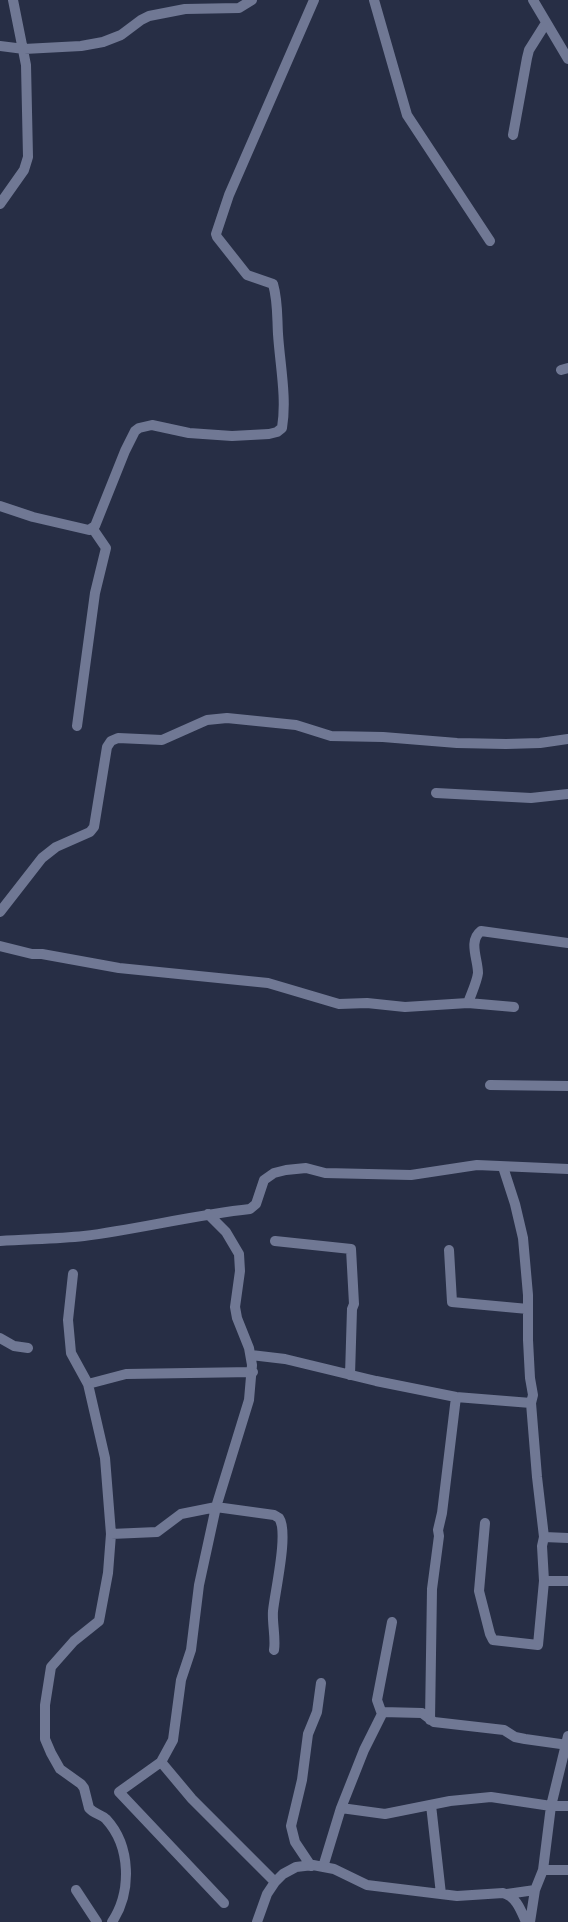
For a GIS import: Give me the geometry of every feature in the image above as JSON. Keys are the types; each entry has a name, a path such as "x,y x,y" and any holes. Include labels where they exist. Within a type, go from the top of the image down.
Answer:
{"street":[{"path":"0,204 24,170 28,157 26,65 13,0"},
{"path":"0,46 24,49 104,42 121,35 140,20 149,16 192,8 239,8 252,0"},
{"path":"93,529 125,451 135,431 139,428 152,425 188,433 224,436 269,434 277,432 282,428 284,418 278,306 273,284 244,273 216,234 229,195 314,0"},
{"path":"374,0 407,115 490,241"},
{"path":"534,0 568,59"},
{"path":"513,135 527,58 546,23"},
{"path":"0,506 85,530 93,529"},
{"path":"77,726 95,593 106,548 93,529"},
{"path":"0,912 42,858 56,847 90,832 94,827 107,747 111,741 118,738 162,740 207,720 227,718 296,725 331,736 506,744 540,743 568,739"},
{"path":"436,794 531,798 568,794"},
{"path":"468,1003 478,974 474,944 476,935 481,931 568,943"},
{"path":"0,946 32,954 42,954 119,968 268,983 338,1004 367,1003 405,1007 468,1003 514,1007"},
{"path":"490,1085 568,1086"},
{"path":"0,1241 84,1236 252,1208 256,1204 264,1180 274,1173 286,1170 306,1168 325,1173 411,1174 478,1165 568,1168"},
{"path":"485,1523 479,1591 490,1634 493,1640 538,1645 544,1581 542,1546 544,1537 536,1478 526,1270 521,1230 503,1167"},
{"path":"208,1214 226,1232 239,1254 241,1264 235,1302 236,1312 251,1355 253,1372 249,1400 216,1507 199,1586 190,1650 181,1680 173,1740 161,1762 119,1792 224,1903"},
{"path":"275,1242 352,1248 354,1304 352,1309 350,1375"},
{"path":"449,1250 452,1302 528,1309"},
{"path":"73,1274 68,1320 71,1353 88,1384 105,1458 111,1534 108,1573 99,1621 74,1641 51,1666 45,1705 44,1738 58,1766 84,1788 89,1808 104,1817 114,1831 122,1848 126,1876 120,1908 112,1922"},
{"path":"0,1338 14,1346 28,1348"},
{"path":"251,1355 285,1359 350,1375 456,1396 531,1403"},
{"path":"88,1384 126,1374 253,1372"},
{"path":"430,1720 432,1589 456,1396"},
{"path":"111,1534 158,1532 181,1514 216,1507 274,1515 281,1520 282,1550 274,1594 272,1620 274,1650"},
{"path":"544,1537 568,1538"},
{"path":"544,1581 568,1582"},
{"path":"323,1867 341,1808 364,1750 382,1712 377,1700 392,1622"},
{"path":"310,1866 295,1842 291,1826 302,1780 308,1734 317,1712 320,1683"},
{"path":"382,1712 422,1713 434,1722 504,1730 515,1737 525,1740 567,1742 551,1806 543,1870 535,1890 530,1922"},
{"path":"161,1762 192,1799 275,1882"},
{"path":"341,1808 385,1814 431,1805 491,1797 551,1806 568,1806"},
{"path":"431,1805 441,1894"},
{"path":"257,1922 267,1894 275,1882 283,1874 296,1867 310,1866 334,1869 367,1885 457,1896 507,1894 535,1890"},
{"path":"543,1870 568,1870"},
{"path":"76,1890 97,1922"},
{"path":"507,1894 519,1905 526,1922"}]}
